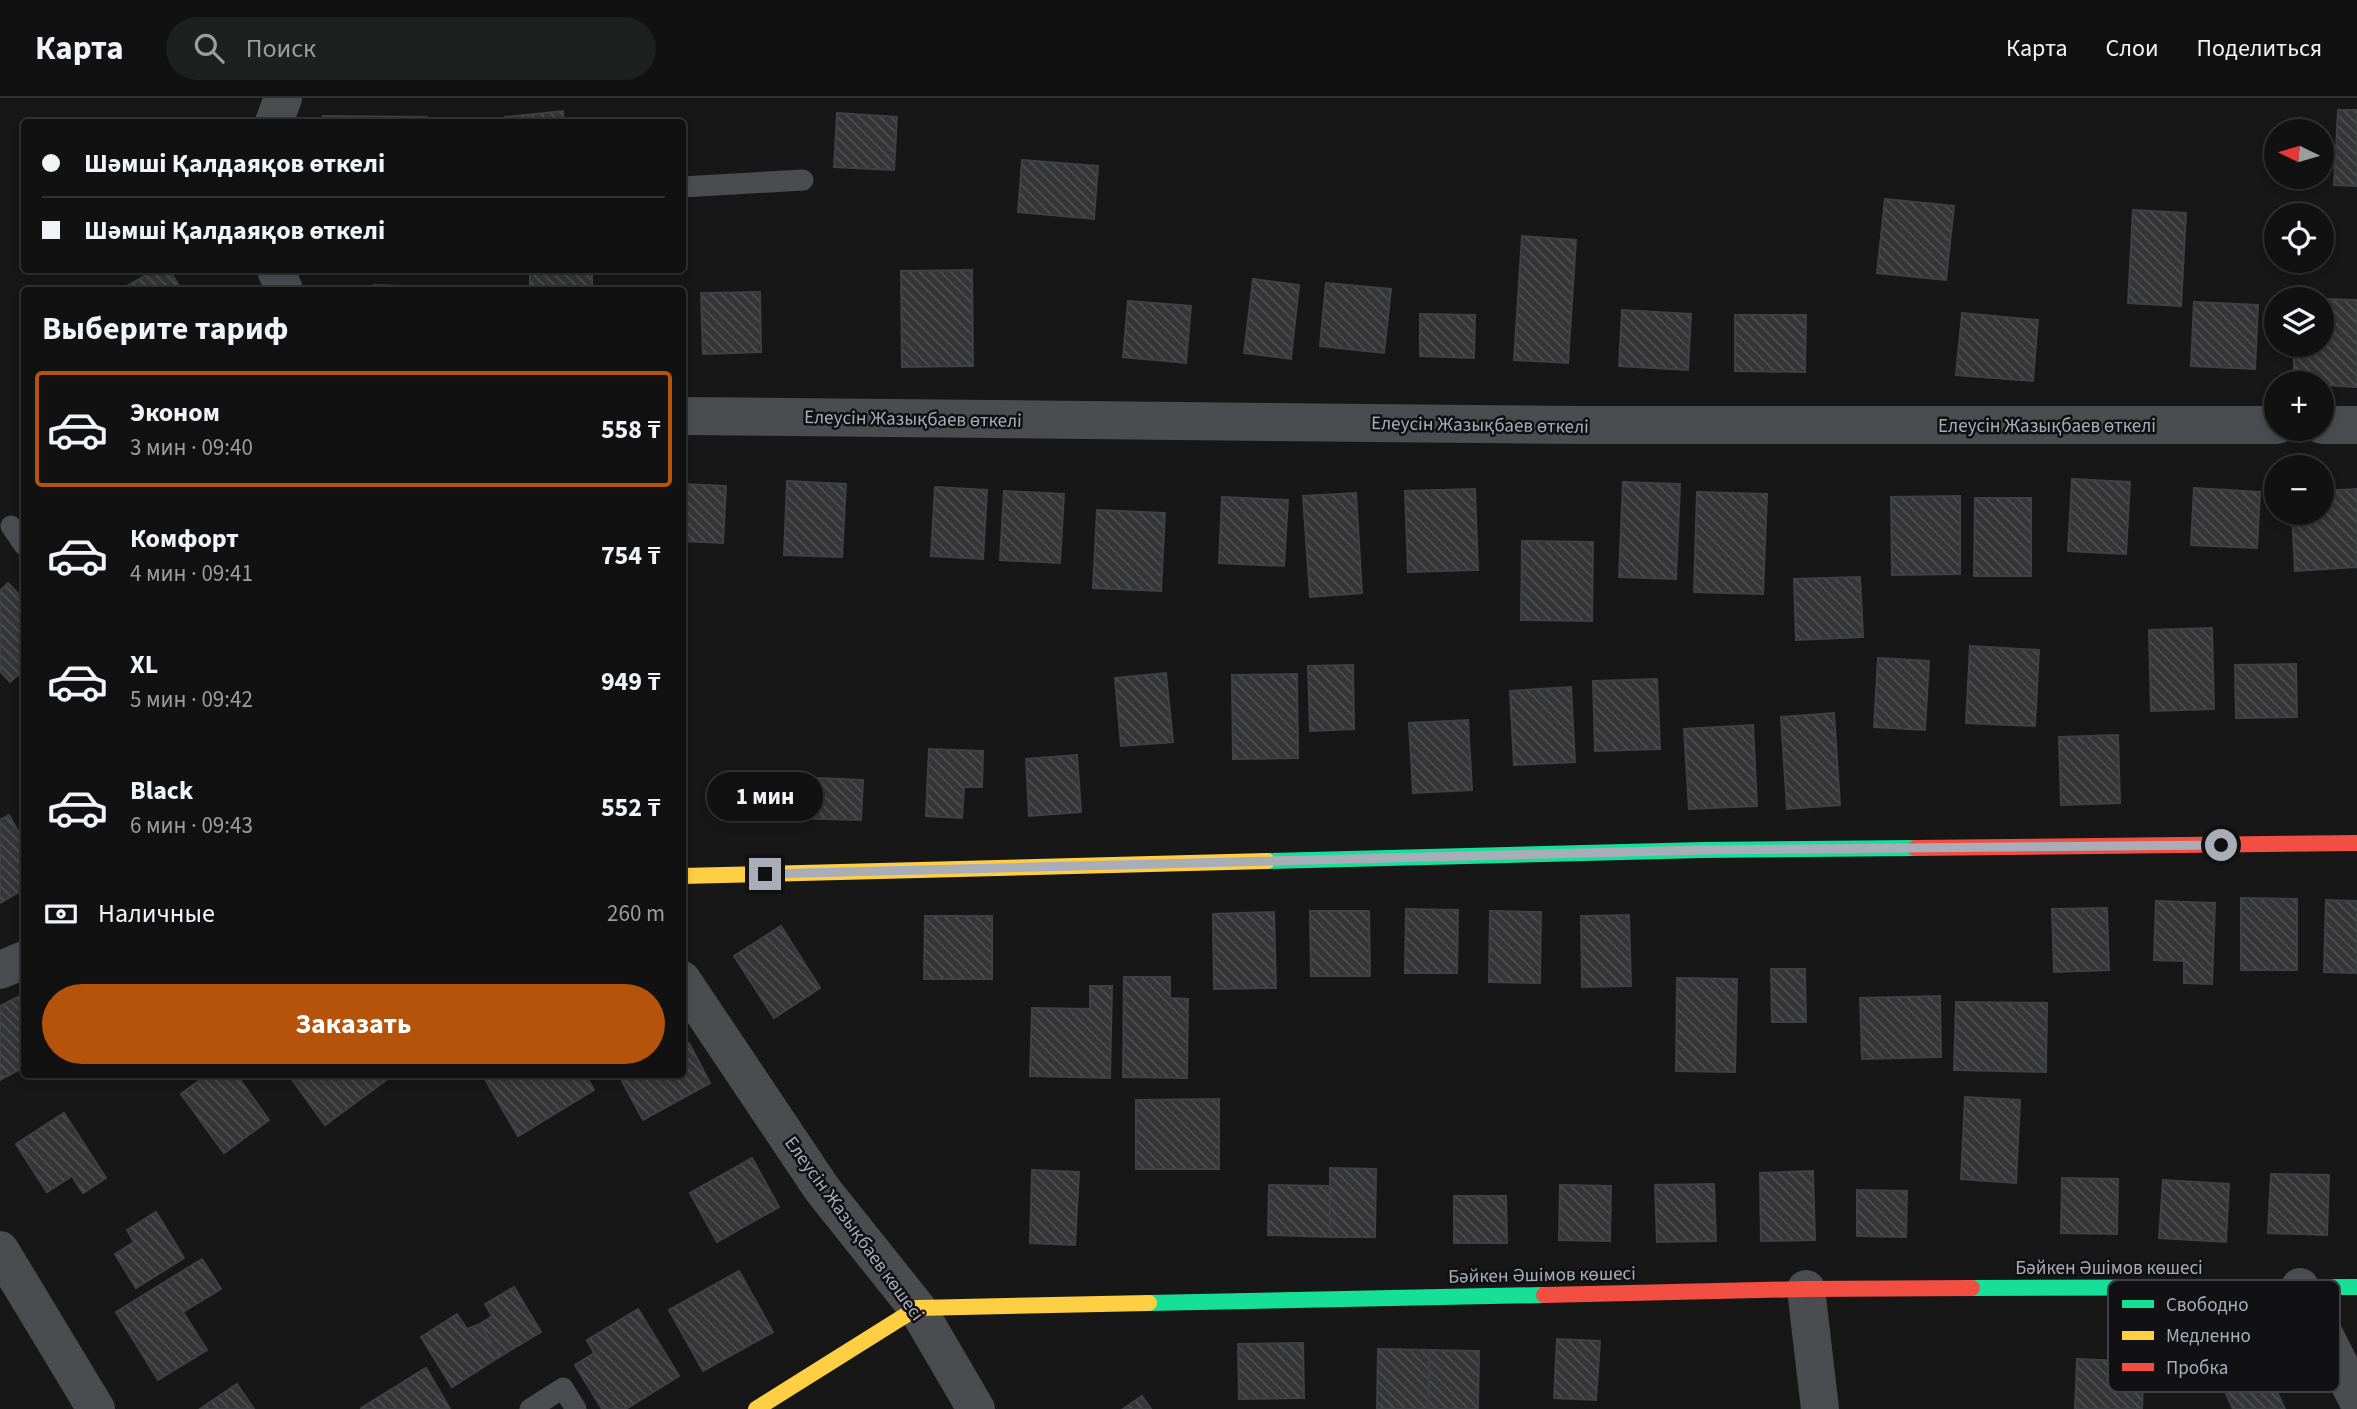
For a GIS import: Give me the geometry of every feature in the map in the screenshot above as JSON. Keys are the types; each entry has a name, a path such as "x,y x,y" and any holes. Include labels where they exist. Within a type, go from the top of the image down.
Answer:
{"street":[{"path":"275,119 283,98"},
{"name":"Елеусін Жазықбаев өткелі","path":"686,416 1565,425 2264,425"},
{"path":"2334,425 2357,425"},
{"path":"686,876 1703,850 2357,844"},
{"path":"0,970 21,961"},
{"name":"Елеусін Жазықбаев көшесі","path":"686,986 822,1189 917,1308 976,1409"},
{"path":"0,1250 96,1409"},
{"name":"Бәйкен Әшімов көшесі","path":"917,1308 1805,1289 2108,1288"},
{"path":"1805,1289 1820,1409"},
{"path":"756,1409 917,1308"},
{"path":"2340,1366 2357,1399"}],"lane":[{"path":"686,187 803,180"},
{"path":"11,526 21,541"},
{"path":"530,1409 563,1388 576,1409"}],"building":[{"path":"2338,110 2357,110 2357,186 2334,185"},
{"path":"563,111 564,119 505,119"},
{"path":"837,113 897,117 894,170 834,167"},
{"path":"323,116 427,117 427,119 323,119"},
{"path":"1022,160 1098,166 1094,219 1018,212"},
{"path":"1885,199 1954,206 1946,280 1877,273"},
{"path":"2133,210 2186,213 2181,306 2128,303"},
{"path":"1522,236 1576,240 1568,363 1514,360"},
{"path":"972,270 973,366 902,367 901,271"},
{"path":"150,273 171,273 180,287 125,287"},
{"path":"530,273 592,273 592,287 530,287"},
{"path":"1253,279 1299,285 1291,359 1244,353"},
{"path":"1326,283 1391,289 1384,353 1320,346"},
{"path":"374,285 429,287 374,287"},
{"path":"760,292 761,352 703,354 701,293"},
{"path":"2334,299 2357,300 2357,387 2334,386 2334,371 2294,371 2294,357 2334,357"},
{"path":"1128,301 1191,306 1186,363 1123,357"},
{"path":"2194,302 2258,305 2255,369 2191,366"},
{"path":"1622,310 1691,314 1688,370 1619,366"},
{"path":"1962,313 2038,320 2033,381 1956,375"},
{"path":"1420,314 1475,315 1474,358 1420,356"},
{"path":"1735,315 1806,315 1805,372 1735,371"},
{"path":"2072,479 2130,482 2126,554 2068,551"},
{"path":"787,481 846,484 842,557 784,555"},
{"path":"1623,482 1680,484 1676,579 1619,577"},
{"path":"686,484 726,486 723,543 686,541"},
{"path":"935,487 987,490 983,559 931,556"},
{"path":"2194,488 2260,492 2257,548 2191,545"},
{"path":"1475,489 1478,570 1408,572 1405,491"},
{"path":"2357,489 2357,567 2295,571 2293,525 2334,525 2334,490"},
{"path":"1004,491 1064,494 1060,563 1000,560"},
{"path":"1697,492 1767,494 1763,594 1694,592"},
{"path":"1356,493 1362,593 1310,597 1303,496"},
{"path":"1960,496 1960,574 1892,575 1891,497"},
{"path":"1222,497 1288,500 1284,566 1219,563"},
{"path":"1975,498 2031,498 2031,576 1974,576"},
{"path":"1097,510 1165,513 1161,591 1093,588"},
{"path":"1522,541 1593,542 1592,621 1521,620"},
{"path":"1860,577 1863,637 1796,640 1794,579"},
{"path":"8,583 21,597 21,672 10,682 0,671 0,591"},
{"path":"2212,628 2214,709 2151,711 2149,630"},
{"path":"1970,646 2039,650 2035,726 1966,723"},
{"path":"1878,658 1929,661 1925,730 1874,727"},
{"path":"2296,664 2297,717 2236,718 2235,665"},
{"path":"1353,665 1354,729 1310,731 1308,666"},
{"path":"1166,673 1173,742 1121,746 1115,678"},
{"path":"1297,674 1298,758 1233,759 1232,675"},
{"path":"1657,679 1660,749 1595,751 1593,681"},
{"path":"1571,687 1575,762 1514,765 1510,691"},
{"path":"1834,713 1840,805 1787,809 1781,717"},
{"path":"1468,720 1472,790 1413,793 1409,723"},
{"path":"1753,725 1757,806 1689,809 1684,729"},
{"path":"2118,735 2120,803 2061,805 2059,737"},
{"path":"929,749 983,751 982,787 964,787 962,818 926,816"},
{"path":"1077,755 1081,812 1029,816 1026,759"},
{"path":"792,777 863,780 861,820 790,818"},
{"path":"9,815 21,837 21,891 0,903 0,820"},
{"path":"2241,898 2297,899 2297,970 2241,970"},
{"path":"2326,900 2357,901 2357,973 2324,972"},
{"path":"2156,901 2215,903 2212,984 2184,983 2184,961 2154,960"},
{"path":"2107,908 2109,970 2054,972 2052,909"},
{"path":"1406,909 1458,910 1457,973 1405,973"},
{"path":"1310,911 1369,911 1370,976 1311,976"},
{"path":"1490,911 1541,912 1540,983 1489,982"},
{"path":"1274,912 1276,988 1214,989 1213,914"},
{"path":"1629,915 1631,986 1582,987 1581,916"},
{"path":"925,916 992,916 992,979 924,979"},
{"path":"781,926 820,988 774,1018 734,956"},
{"path":"1771,969 1805,969 1806,1022 1772,1022"},
{"path":"1124,977 1170,977 1170,998 1188,999 1187,1078 1123,1077"},
{"path":"1677,978 1737,979 1735,1072 1676,1071"},
{"path":"1090,986 1112,986 1110,1078 1030,1076 1032,1008 1090,1009"},
{"path":"21,996 21,1069 0,1080 0,1006"},
{"path":"1940,996 1941,1057 1862,1059 1860,998"},
{"path":"1956,1002 2047,1003 2046,1072 1954,1070"},
{"path":"689,1043 710,1083 643,1120 622,1081 627,1078 686,1078 686,1045"},
{"path":"203,1078 239,1078 269,1120 224,1153 181,1094"},
{"path":"291,1078 389,1078 325,1125"},
{"path":"484,1078 587,1078 594,1090 518,1136"},
{"path":"1965,1097 2020,1100 2016,1183 1961,1179"},
{"path":"1219,1099 1219,1169 1136,1169 1136,1100"},
{"path":"64,1113 106,1178 83,1193 72,1176 47,1192 16,1144"},
{"path":"752,1158 779,1207 717,1242 690,1193"},
{"path":"1330,1168 1376,1169 1375,1237 1330,1237"},
{"path":"1032,1170 1079,1172 1075,1245 1030,1243"},
{"path":"1813,1171 1815,1240 1761,1241 1760,1173"},
{"path":"2271,1174 2329,1175 2327,1235 2268,1233"},
{"path":"2062,1178 2118,1179 2117,1234 2061,1233"},
{"path":"2163,1180 2229,1184 2226,1242 2159,1238"},
{"path":"1714,1184 1716,1241 1657,1242 1655,1185"},
{"path":"1269,1185 1330,1186 1330,1237 1268,1235"},
{"path":"1560,1185 1611,1186 1610,1241 1559,1240"},
{"path":"1857,1190 1907,1191 1906,1237 1857,1236"},
{"path":"1454,1196 1506,1196 1507,1243 1454,1243"},
{"path":"156,1212 184,1258 136,1288 115,1254 134,1242 127,1230"},
{"path":"202,1259 221,1289 183,1312 207,1350 158,1380 116,1312"},
{"path":"739,1271 773,1332 703,1371 669,1310"},
{"path":"514,1287 541,1332 499,1357 480,1324 492,1316 485,1304"},
{"path":"638,1309 679,1376 626,1409 602,1409 575,1365 594,1353 587,1340"},
{"path":"457,1314 467,1329 480,1324 499,1357 452,1387 421,1337"},
{"path":"1557,1339 1600,1341 1596,1400 1554,1398"},
{"path":"1303,1343 1304,1398 1239,1399 1238,1344"},
{"path":"1378,1349 1430,1350 1428,1409 1377,1409"},
{"path":"1430,1350 1479,1351 1478,1409 1428,1409"},
{"path":"2077,1359 2108,1360 2108,1392 2143,1392 2142,1409 2075,1409"},
{"path":"426,1368 450,1409 361,1409 361,1408"},
{"path":"237,1384 254,1409 200,1409"},
{"path":"2225,1392 2277,1392 2285,1409 2233,1409"},
{"path":"1142,1396 1151,1409 1123,1409"}],"traffic: fast":[{"path":"1267,861 1703,850 1915,848"},
{"path":"2340,1287 2357,1287"},
{"path":"1972,1288 2108,1288"},
{"path":"1149,1303 1544,1295"}],"traffic: slow":[{"path":"686,876 1267,861"},
{"path":"756,1409 917,1308 1149,1303"}],"traffic: jam":[{"path":"1915,848 2357,843"},
{"path":"1544,1295 1972,1288"}],"route":[{"path":"765,874 1703,850 2221,845"}]}
